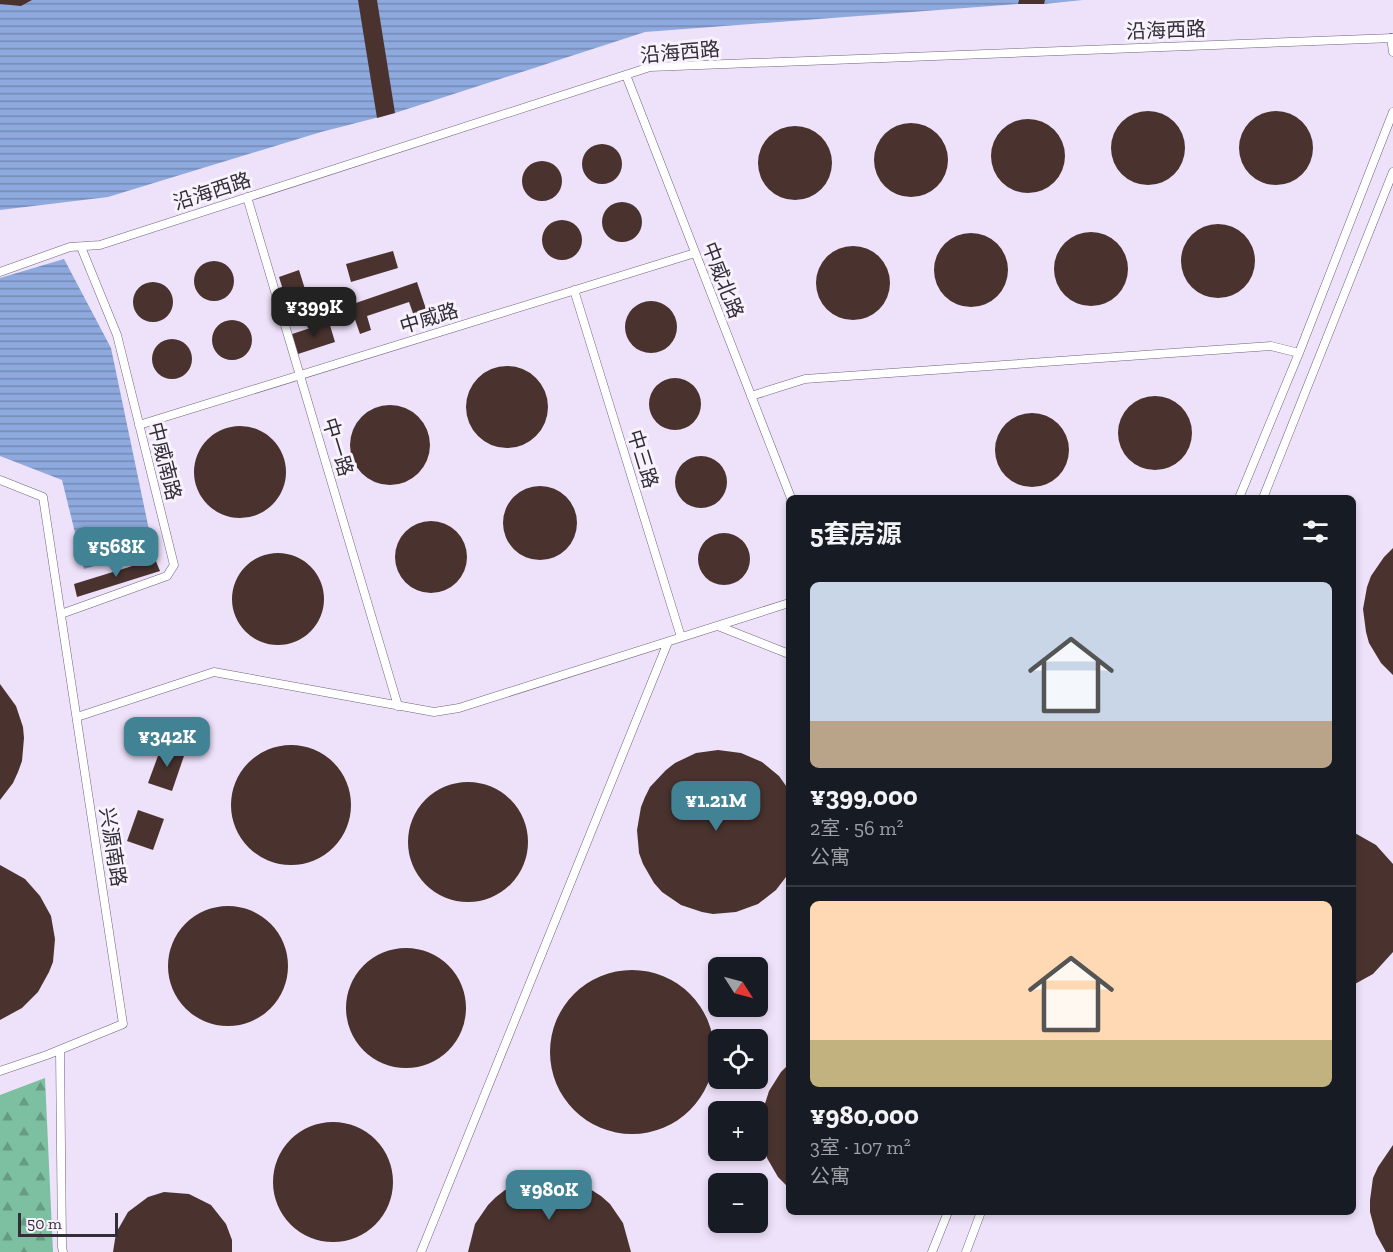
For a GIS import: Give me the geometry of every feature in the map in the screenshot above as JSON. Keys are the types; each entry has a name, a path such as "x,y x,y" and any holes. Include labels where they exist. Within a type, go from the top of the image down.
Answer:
{"lane":[{"path":"1392,38 1393,52"},
{"name":"沿海西路","path":"0,272 70,248 100,245 650,67 1392,38"},
{"name":"中威北路","path":"626,75 790,495"},
{"path":"1240,495 1299,353 1393,112"},
{"path":"1264,495 1393,172"},
{"name":"中一路","path":"247,197 398,706"},
{"name":"中威南路","path":"61,614 167,576 174,565 117,335 81,247"},
{"name":"中威路","path":"139,425 695,253"},
{"name":"中三路","path":"574,290 681,637"},
{"path":"751,396 805,379 1271,346 1299,353"},
{"name":"兴源南路","path":"0,480 44,497 123,1024 60,1050"},
{"path":"76,717 214,672 434,712 459,708 786,604"},
{"path":"718,626 786,653"},
{"path":"422,1252 668,642"},
{"path":"0,1071 60,1050 63,1252"},
{"path":"932,1252 947,1215"},
{"path":"966,1252 980,1215"}],"green space":[{"path":"45,1078 53,1252 0,1252 0,1095"}],"water":[{"path":"0,0 1083,0 645,32 395,113 321,132 108,197 0,210"},
{"path":"64,259 111,348 153,549 84,569 62,480 0,456 0,278"}],"building":[{"path":"0,0 32,0 21,6 0,4"},
{"path":"358,0 377,0 395,113 377,118"},
{"path":"1019,0 1045,0 1044,4 1018,4"},
{"path":"1141,111 1155,111 1169,117 1179,127 1185,141 1185,155 1179,169 1169,179 1155,185 1141,185 1127,179 1117,169 1111,155 1111,141 1117,127 1127,117"},
{"path":"1269,111 1283,111 1297,117 1307,127 1313,141 1313,155 1307,169 1297,179 1283,185 1269,185 1255,179 1245,169 1239,155 1239,141 1245,127 1255,117"},
{"path":"1021,119 1035,119 1049,125 1059,135 1065,149 1065,163 1059,177 1049,187 1035,193 1021,193 1007,187 997,177 991,163 991,149 997,135 1007,125"},
{"path":"904,123 918,123 932,129 942,139 948,153 946,174 932,191 918,197 904,197 890,191 880,181 874,167 874,153 880,139 890,129"},
{"path":"788,126 802,126 816,132 826,142 832,156 830,177 816,194 802,200 788,200 774,194 764,184 758,170 758,156 764,142 774,132"},
{"path":"602,144 616,150 622,164 616,178 602,184 588,178 582,164 588,150"},
{"path":"542,161 556,167 562,181 556,195 542,201 528,195 522,181 528,167"},
{"path":"622,202 636,208 642,222 636,236 622,242 608,236 602,222 608,208"},
{"path":"562,220 576,226 582,240 576,254 562,260 548,254 542,240 548,226"},
{"path":"1211,224 1225,224 1239,230 1249,240 1255,254 1255,268 1249,282 1239,292 1225,298 1211,298 1197,292 1187,282 1181,268 1181,254 1187,240 1197,230"},
{"path":"1084,232 1098,232 1112,238 1122,248 1128,262 1128,276 1122,290 1112,300 1098,306 1084,306 1070,300 1060,290 1054,276 1054,262 1060,248 1070,238"},
{"path":"964,233 978,233 992,239 1002,249 1008,263 1008,277 1002,291 992,301 978,307 964,307 950,301 940,291 934,277 934,263 940,249 950,239"},
{"path":"846,246 860,246 874,252 884,262 890,276 890,290 884,304 874,314 860,320 846,320 832,314 822,304 816,290 816,276 822,262 832,252"},
{"path":"393,251 398,268 351,282 346,264"},
{"path":"214,261 228,267 234,281 228,295 214,301 200,295 194,281 200,267"},
{"path":"299,270 309,302 289,309 279,277"},
{"path":"153,282 167,288 173,302 167,316 153,322 139,316 133,302 139,288"},
{"path":"417,282 427,312 414,316 409,302 367,316 371,330 360,334 350,305"},
{"path":"646,301 656,301 670,308 677,327 670,346 656,353 646,353 636,349 629,342 625,332 625,322 629,312 636,305"},
{"path":"232,320 246,326 252,340 246,354 232,360 218,354 212,340 218,326"},
{"path":"329,322 335,342 298,354 292,334"},
{"path":"172,339 186,345 192,359 186,373 172,379 158,373 152,359 158,345"},
{"path":"507,366 523,369 536,378 545,391 548,407 545,423 536,436 523,445 507,448 491,445 478,436 469,423 466,407 469,391 478,378 491,369"},
{"path":"670,378 680,378 694,385 701,404 694,423 680,430 670,430 660,426 653,419 649,409 649,399 653,389 660,382"},
{"path":"1148,396 1162,396 1176,402 1186,412 1192,426 1192,440 1186,454 1176,464 1162,470 1148,470 1134,464 1124,454 1118,440 1118,426 1124,412 1134,402"},
{"path":"390,405 405,408 418,417 427,430 430,445 427,460 418,473 405,482 390,485 375,482 362,473 353,460 350,445 353,430 362,417 375,408"},
{"path":"1025,413 1039,413 1053,419 1063,429 1069,443 1069,457 1063,471 1053,481 1039,487 1025,487 1011,481 1001,471 995,457 995,443 1001,429 1011,419"},
{"path":"240,426 258,429 273,439 283,454 286,472 283,490 273,505 258,515 240,518 222,515 207,505 197,490 194,472 197,454 207,439 222,429"},
{"path":"696,456 706,456 720,463 727,482 720,501 706,508 696,508 686,504 679,497 675,487 675,477 679,467 686,460"},
{"path":"533,486 547,486 561,492 571,502 577,516 577,530 571,544 561,554 547,560 533,560 519,554 509,544 503,530 503,516 509,502 519,492"},
{"path":"438,521 457,531 465,543 467,557 465,571 457,583 445,591 424,593 405,583 397,571 395,550 405,531 417,523"},
{"path":"719,533 729,533 743,540 750,559 743,578 729,585 719,585 709,581 702,574 698,564 698,554 702,544 709,537"},
{"path":"1393,548 1393,675 1381,663 1369,643 1363,609 1371,576"},
{"path":"278,553 296,556 311,566 321,581 324,599 321,617 311,632 296,642 278,645 260,642 245,632 235,617 232,599 235,581 245,566 260,556"},
{"path":"155,559 160,571 77,597 74,584"},
{"path":"0,684 16,706 24,738 22,761 18,772 0,800"},
{"path":"162,745 185,753 172,791 148,783"},
{"path":"291,745 314,750 333,763 346,782 351,805 346,828 333,847 314,860 291,865 268,860 249,847 236,828 231,805 236,782 249,763 268,750"},
{"path":"718,750 741,753 762,762 779,776 786,786 786,877 776,890 758,904 736,912 713,914 681,905 662,892 654,883 639,853 637,830 641,807 650,787 675,763 696,753"},
{"path":"468,782 491,787 510,800 523,819 528,842 523,865 510,884 491,897 468,902 445,897 426,884 413,865 408,842 413,819 426,800 445,787"},
{"path":"138,810 164,819 153,850 127,841"},
{"path":"1356,834 1376,845 1393,864 1393,952 1373,974 1356,983"},
{"path":"0,865 25,879 40,896 51,916 55,939 53,962 38,992 22,1008 0,1020"},
{"path":"228,906 251,911 270,924 283,943 288,966 283,989 270,1008 251,1021 228,1026 205,1021 186,1008 173,989 168,966 173,943 186,924 205,911"},
{"path":"406,948 429,953 448,966 461,985 466,1008 461,1031 448,1050 429,1063 406,1068 383,1063 364,1050 351,1031 346,1008 351,985 364,966 383,953"},
{"path":"632,970 663,976 690,994 708,1021 710,1029 708,1029 708,1083 690,1110 663,1128 632,1134 601,1128 574,1110 556,1083 550,1052 556,1021 574,994 601,976"},
{"path":"786,1067 786,1185 778,1177 768,1160 768,1101 766,1101 769,1091"},
{"path":"333,1122 356,1127 375,1140 388,1159 393,1182 388,1205 375,1224 356,1237 333,1242 310,1237 291,1224 278,1205 273,1182 278,1159 291,1140 310,1127"},
{"path":"1393,1145 1393,1252 1386,1252 1376,1234 1370,1212 1370,1200 1373,1178"},
{"path":"549,1177 582,1184 610,1204 623,1223 631,1252 468,1252 475,1224 496,1197 505,1190 526,1181"},
{"path":"164,1192 189,1194 211,1205 226,1224 232,1240 232,1252 113,1252 116,1233 128,1212 148,1197"}]}
